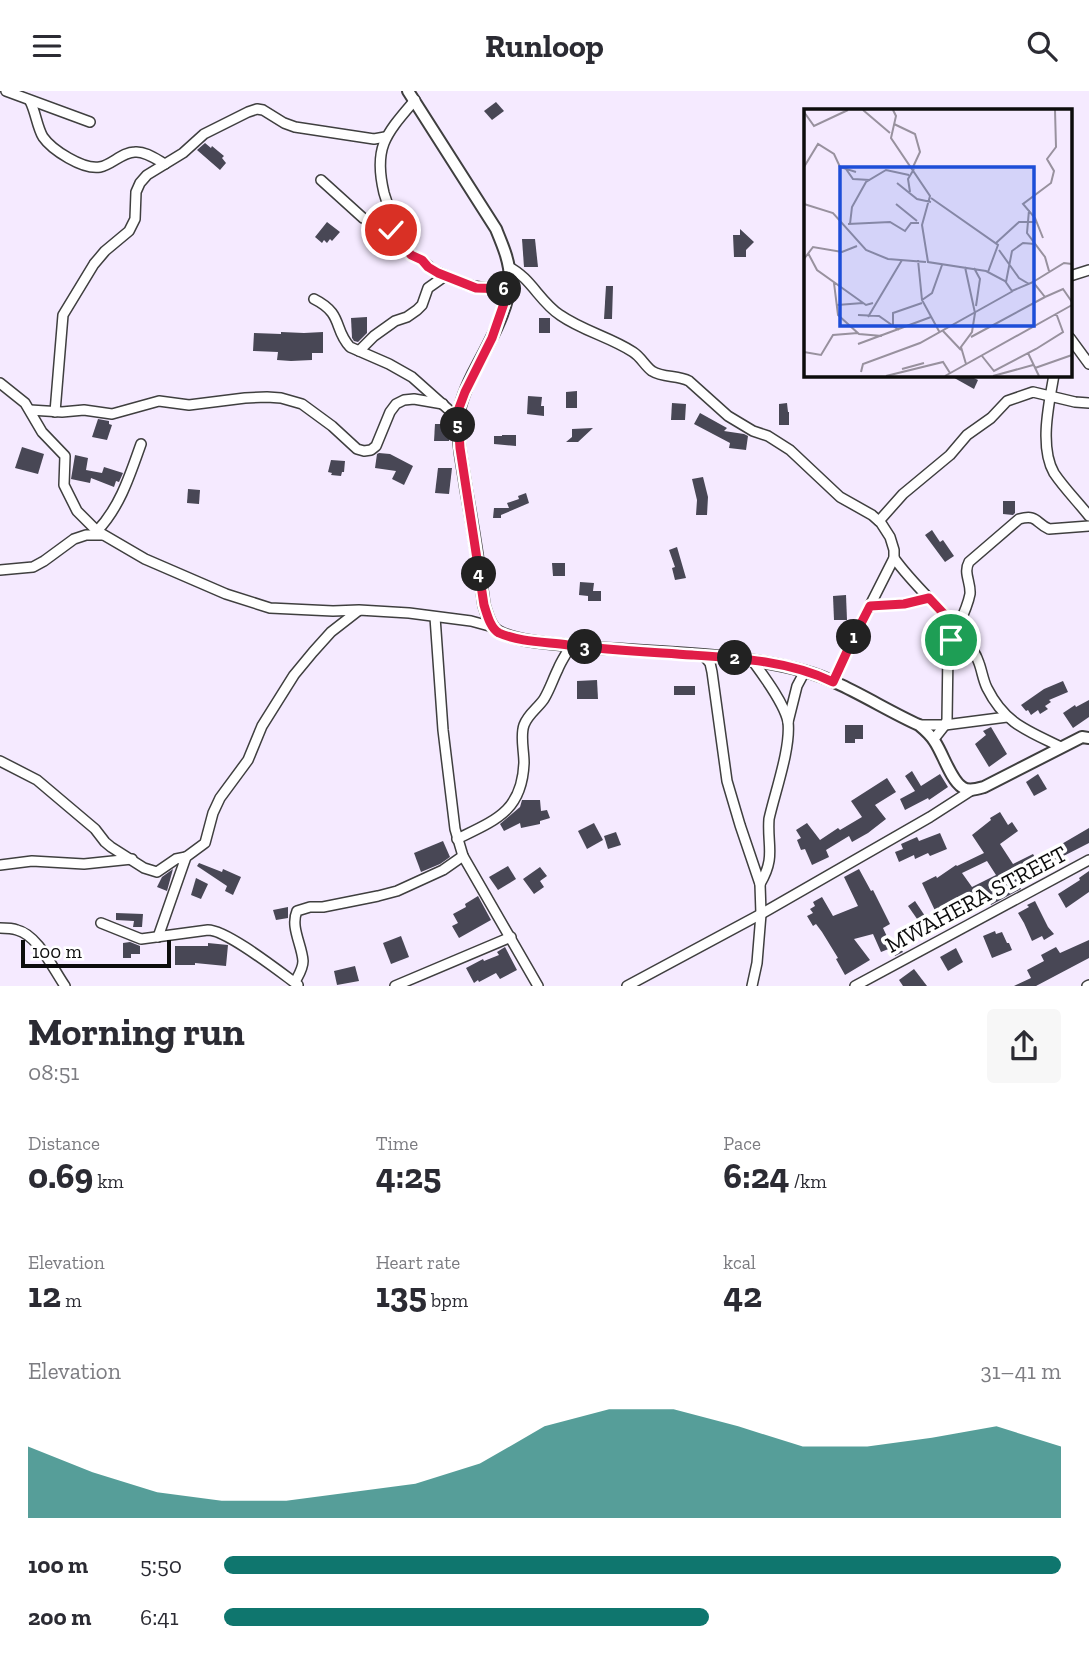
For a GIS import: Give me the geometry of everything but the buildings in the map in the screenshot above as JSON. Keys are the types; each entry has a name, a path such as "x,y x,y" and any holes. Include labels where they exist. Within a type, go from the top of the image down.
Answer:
{"street":[{"path":"6,91 90,122"},
{"path":"391,230 380,160 385,137 412,96 496,229 509,267 509,289 492,338 465,392 458,418 460,448 484,605 493,627 498,632 521,639 571,645 741,658 805,671 919,725 934,739 961,787 972,790"},
{"path":"30,101 41,134 50,145 69,158 100,167 135,152 165,164"},
{"path":"55,412 64,316 94,264 105,251 130,231 135,219 136,192 148,175 183,153 204,134 257,109 295,127 374,139 385,137"},
{"path":"321,180 363,218 396,234 411,255 420,258 428,267 476,288 509,289"},
{"path":"509,267 518,272 556,313 583,329 634,352 656,373 683,377 728,416 790,450 840,497 879,521 885,528 894,550 894,558 833,682"},
{"path":"1072,275 1089,270"},
{"path":"359,351 395,321 407,317 422,306 428,288 445,276"},
{"path":"314,299 333,313 350,347 412,377 458,418"},
{"path":"1072,341 1089,364"},
{"path":"1055,376 1047,449 1049,461 1055,473 1089,516"},
{"path":"0,383 25,403 43,432 65,456 64,485 77,511 100,533 145,559 226,594 270,608 409,613 471,621 493,627"},
{"path":"879,521 903,494 950,455 967,435 991,418 1007,401 1033,392 1089,403"},
{"path":"30,410 84,410 112,414 159,401 189,405 245,398 281,398 302,404 357,449 364,451 376,446 396,404 414,399 443,404"},
{"path":"100,533 125,487 141,444"},
{"path":"934,739 945,725 948,713 948,651 970,592 967,565 1020,519 1033,517 1049,529 1089,526"},
{"path":"0,570 33,567 74,539 100,533"},
{"path":"894,558 958,629 978,660 988,690 1007,717 1019,727 1062,747"},
{"path":"870,606 904,604 929,598"},
{"path":"0,761 37,780 95,828 105,842 144,868 157,871 176,859 187,857 205,843 220,797 252,752 262,726 294,675 331,632 359,610"},
{"path":"435,617 454,829 463,856 538,986"},
{"path":"457,839 487,824 509,809 515,800 523,773 524,726 543,700 571,645"},
{"path":"704,656 710,663 712,672 733,805 760,884 761,914 757,963 752,986"},
{"path":"752,660 768,681 788,723"},
{"path":"760,884 769,864 769,819 785,757 788,723 797,686 805,671"},
{"path":"919,725 945,725 1007,717"},
{"path":"627,986 761,914 972,790 984,787 1087,735"},
{"path":"100,923 141,939 217,931 297,984 303,964 295,927 297,911 397,891 443,870 463,856"},
{"path":"158,937 187,857"},
{"path":"0,865 32,860 84,864 132,859"},
{"name":"MWAHERA STREET","path":"855,986 1089,860"},
{"path":"0,927 25,933 34,941 65,986"},
{"path":"395,986 511,937"}],"route":[{"path":"391,230 411,255 438,273 476,288 509,289 492,338 465,392 458,418 458,434 484,605 493,627 498,632 521,639 571,645 741,658 805,671 833,682 870,606 904,604 929,598 958,629 951,640"}]}
